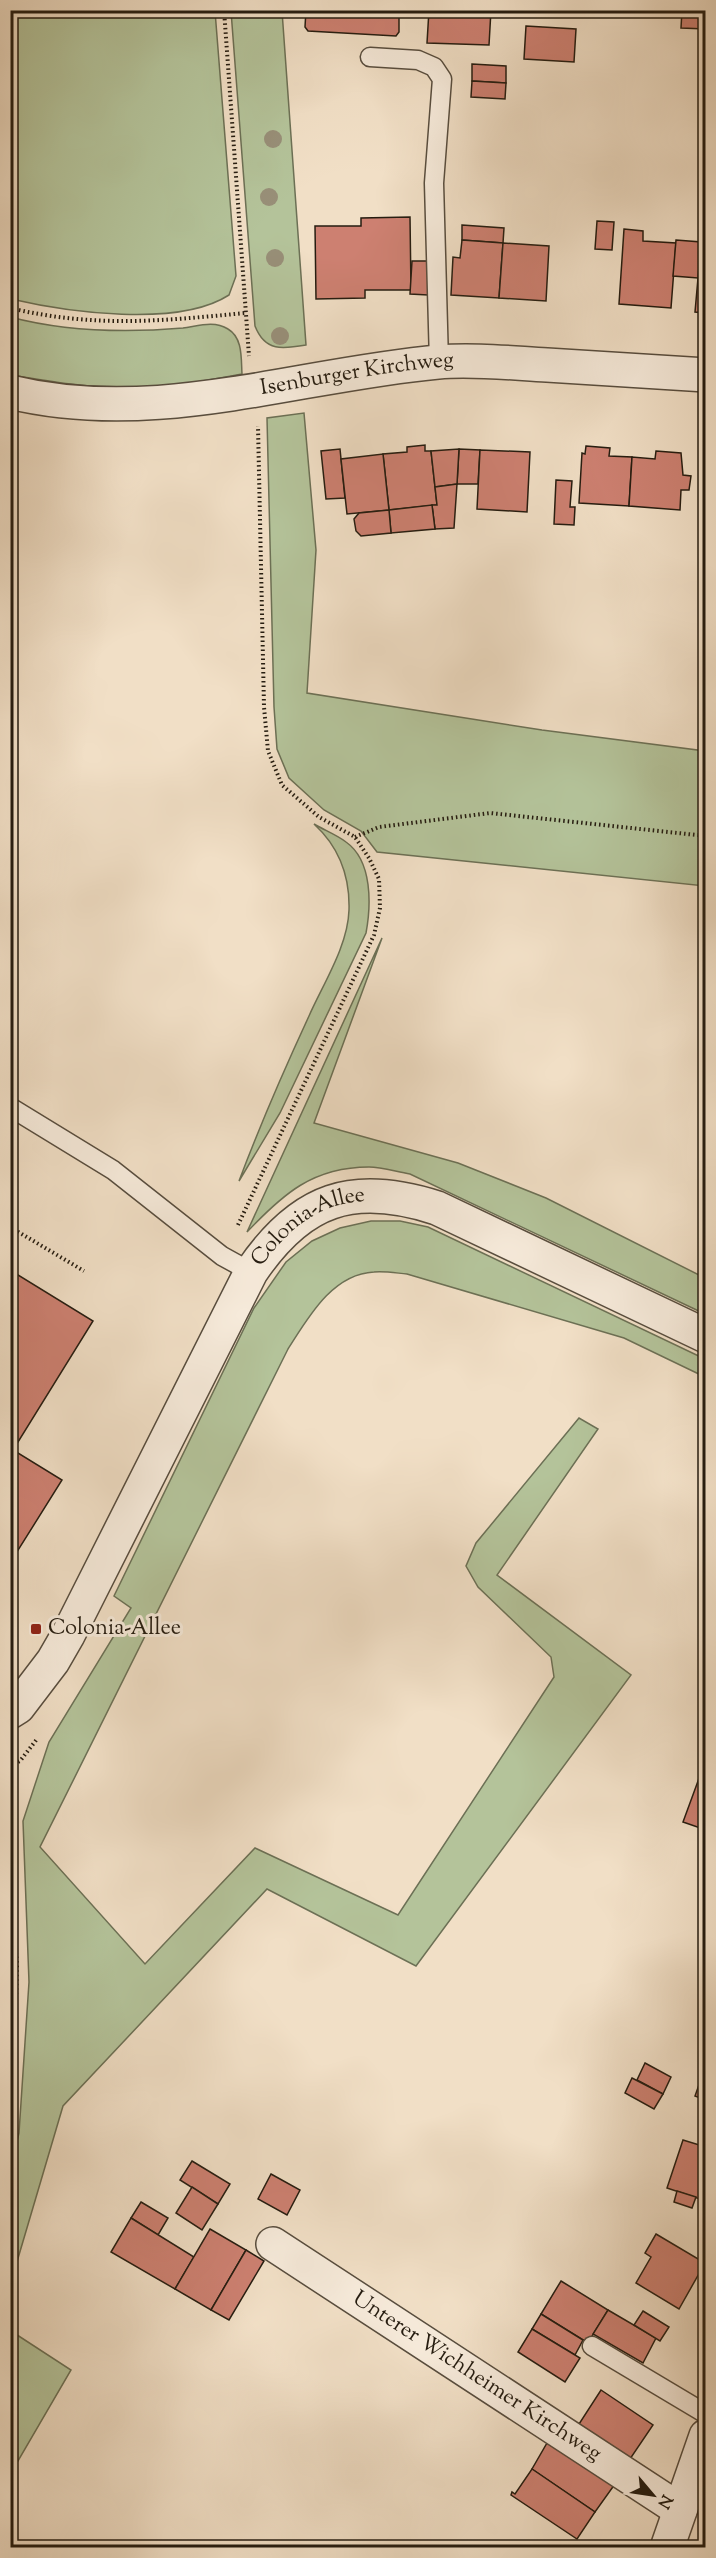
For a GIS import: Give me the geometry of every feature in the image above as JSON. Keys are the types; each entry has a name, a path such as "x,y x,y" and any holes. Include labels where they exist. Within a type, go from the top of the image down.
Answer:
{"street":[{"name":"Isenburger Kirchweg","path":"10,392 42,400 126,405 193,401 439,362 511,363 705,375"},
{"name":"Colonia-Allee","path":"10,1712 18,1707 53,1661 68,1635 251,1272 267,1248 296,1219 331,1201 370,1194 406,1198 437,1208 705,1336"},
{"name":"Unterer Wichheimer Kirchweg","path":"273,2244 680,2510"},
{"path":"667,2547 705,2436"}],"lane":[{"path":"370,57 418,60 434,67 442,79 434,183 439,362"},
{"path":"10,1107 113,1170 222,1256 251,1272"},
{"path":"592,2346 705,2414"}],"path":[{"path":"222,1256 246,1211 374,936 380,908 379,879 355,837 319,817 282,784 268,751 264,707 258,424 245,313 224,10"},
{"path":"10,308 83,321 142,323 245,313"},
{"path":"355,837 379,827 490,813 705,836"},
{"path":"10,1227 84,1271"},
{"path":"10,1876 17,1965 14,2066 10,2091"}],"green space":[{"path":"11,10 215,11 236,276 229,295 207,305 152,314 91,312 11,299"},
{"path":"231,11 282,11 306,345 276,347 264,340 255,326"},
{"path":"10,317 53,326 118,331 161,330 206,324 223,326 233,333 239,343 242,374 199,382 141,388 112,388 11,375"},
{"path":"304,413 316,550 307,693 542,730 705,751 705,886 377,852 361,831 324,810 289,778 277,749 274,707 267,418"},
{"path":"314,824 346,842 361,860 366,872 369,897 366,933 280,1113 239,1181 281,1077 340,951 348,924 349,897 341,862 330,842"},
{"path":"382,938 314,1123 458,1163 546,1198 705,1278 705,1314 410,1174 384,1169 349,1168 315,1178 300,1185 273,1206 247,1232"},
{"path":"371,1221 400,1221 428,1227 705,1359 705,1377 624,1338 407,1274 374,1272 359,1275 334,1289 313,1312 288,1349 40,1847 145,1964 255,1848 398,1915 554,1677 551,1657 478,1587 466,1566 476,1543 579,1418 598,1429 497,1575 631,1675 416,1966 267,1889 63,2106 11,2282 11,2167 19,2133 29,1982 23,1821 49,1742 131,1608 114,1596 254,1308 286,1262 312,1241 340,1228"},
{"path":"11,2331 71,2370 11,2473"}],"building":[{"path":"306,10 399,10 399,32 396,36 308,31 305,27"},
{"path":"429,10 491,10 489,45 427,43"},
{"path":"682,10 706,10 706,29 681,28"},
{"path":"526,26 576,29 574,62 524,59"},
{"path":"472,64 506,66 506,83 472,81"},
{"path":"472,81 506,83 505,99 471,97"},
{"path":"410,217 411,290 365,290 365,298 316,299 315,226 361,226 361,218"},
{"path":"597,221 614,222 612,250 595,249"},
{"path":"462,225 504,228 503,243 462,240"},
{"path":"624,229 643,231 643,241 676,243 671,308 619,304"},
{"path":"462,240 503,243 499,298 451,295 453,257 460,258"},
{"path":"676,240 701,242 698,278 673,276"},
{"path":"503,243 549,246 546,301 499,298"},
{"path":"412,261 428,261 428,295 410,294"},
{"path":"698,278 706,279 706,313 695,312"},
{"path":"425,445 425,451 431,451 437,505 389,510 383,454 407,452 407,447"},
{"path":"586,446 610,448 609,456 632,457 629,506 579,503 582,453 585,454"},
{"path":"340,449 345,498 326,499 321,451"},
{"path":"459,449 480,450 478,484 457,484"},
{"path":"459,449 457,484 435,487 431,451"},
{"path":"480,450 530,452 527,512 477,509"},
{"path":"656,451 681,453 683,475 691,476 689,490 681,490 680,510 629,506 632,457 655,459"},
{"path":"383,454 389,510 347,514 341,459"},
{"path":"556,480 572,481 570,507 575,507 574,525 554,524"},
{"path":"457,484 454,528 435,529 432,505 437,505 435,487"},
{"path":"432,505 435,529 391,533 389,510"},
{"path":"389,510 391,533 361,536 356,531 354,519 359,513"},
{"path":"10,1270 93,1321 13,1450 62,1480 10,1563"},
{"path":"706,1763 706,1830 683,1822"},
{"path":"645,2063 671,2077 663,2094 637,2080"},
{"path":"706,2065 706,2100 695,2096"},
{"path":"632,2078 663,2094 654,2109 625,2093"},
{"path":"683,2140 706,2147 706,2201 667,2188"},
{"path":"192,2161 230,2184 218,2204 180,2180"},
{"path":"271,2174 300,2190 287,2215 258,2199"},
{"path":"192,2187 218,2204 202,2230 176,2213"},
{"path":"677,2191 696,2197 692,2208 674,2202"},
{"path":"141,2202 168,2218 158,2235 131,2218"},
{"path":"131,2218 194,2257 175,2289 111,2252"},
{"path":"210,2229 246,2250 211,2310 175,2289"},
{"path":"656,2234 705,2263 679,2309 636,2283 651,2257 645,2253"},
{"path":"246,2250 264,2261 229,2320 211,2310"},
{"path":"561,2281 608,2310 588,2343 541,2314"},
{"path":"608,2310 656,2338 643,2363 593,2334"},
{"path":"643,2311 669,2327 660,2341 634,2325"},
{"path":"541,2314 583,2340 575,2355 532,2329"},
{"path":"532,2329 580,2358 565,2382 518,2352"},
{"path":"601,2390 653,2425 630,2459 579,2424"},
{"path":"547,2443 615,2484 595,2512 532,2469"},
{"path":"532,2469 595,2512 577,2539 511,2495 512,2492 515,2494"}],"place":[{"name":"Colonia-Allee","path":"36,1629"}]}
